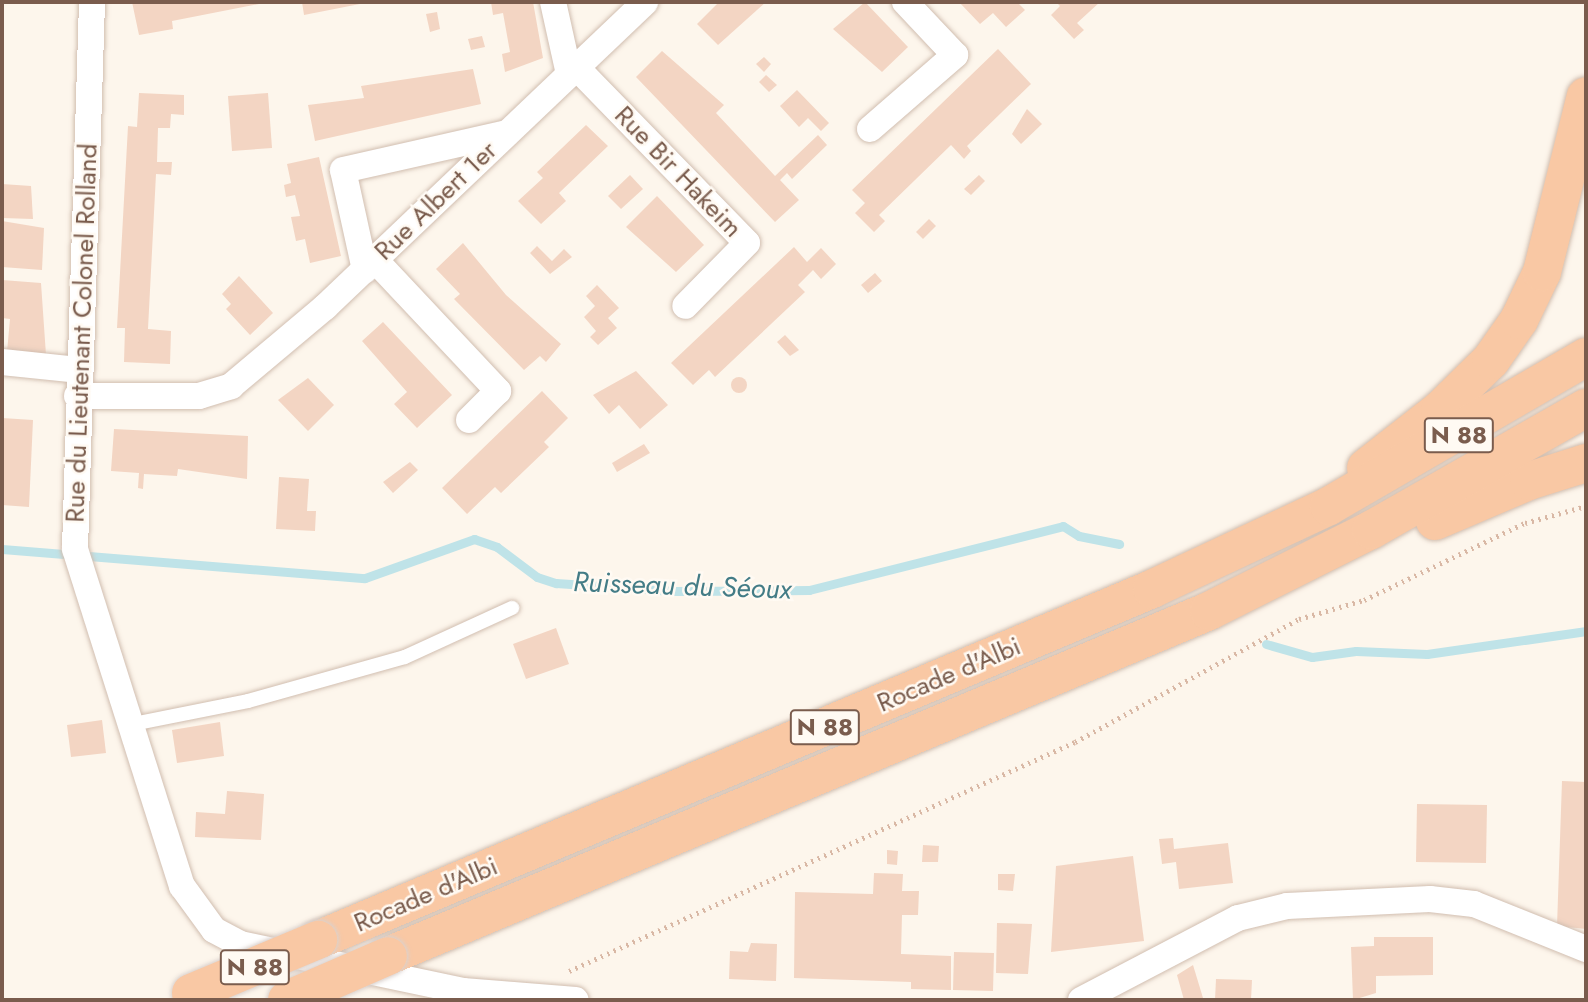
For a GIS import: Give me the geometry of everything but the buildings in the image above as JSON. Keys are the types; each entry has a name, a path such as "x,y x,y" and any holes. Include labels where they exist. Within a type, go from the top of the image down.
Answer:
{"highway":[{"path":"1329,506 1386,447 1440,410 1492,360 1518,320 1549,249 1586,96"},
{"name":"Rocade d'Albi","path":"183,997 1152,589 1329,506 1586,357"},
{"name":"Rocade d'Albi","path":"287,1000 1184,622 1371,530 1586,408"},
{"path":"1371,530 1421,527 1529,481 1586,463"}],"street":[{"name":"Rue du Lieutenant Colonel Rolland","path":"92,2 77,383 76,555 172,862 192,905 214,930 240,944 417,982 576,1000"},
{"path":"553,2 572,71"},
{"name":"Rue Albert 1er","path":"2,362 77,383 199,396 231,386 370,265 646,2"},
{"path":"870,129 955,55 905,2"},
{"name":"Rue Bir Hakeim","path":"572,71 747,243 684,306"},
{"name":"Rue Albert 1er","path":"370,265 343,170 508,133"},
{"path":"370,265 498,391 469,420"},
{"path":"1081,1000 1238,918 1287,906 1402,900 1474,904 1586,949"}],"lane":[{"path":"128,725 248,701 405,657 512,608"}],"path":[{"path":"564,973 1075,742 1299,619 1364,600 1525,523 1586,506"}],"waterway":[{"name":"Ruisseau du Séoux","path":"2,549 365,578 474,539 497,547 537,577 556,583 674,591 809,590 1063,526 1079,536 1119,544"},
{"name":"Ruisseau du Séoux","path":"1266,644 1312,657 1356,651 1427,654 1586,631"}]}
